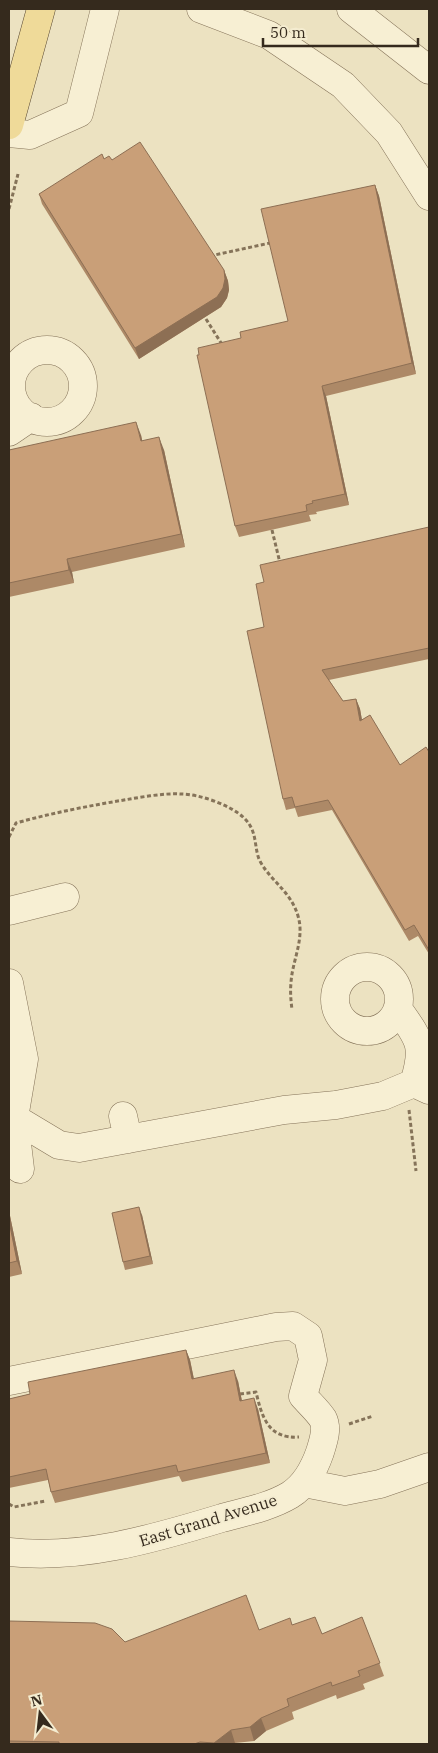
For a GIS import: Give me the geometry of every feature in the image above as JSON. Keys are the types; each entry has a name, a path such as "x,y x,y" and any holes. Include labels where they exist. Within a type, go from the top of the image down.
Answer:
{"main road":[{"path":"9,125 41,9"}],"street":[{"path":"9,133 30,135 79,113 105,9"},
{"path":"201,9 269,35 343,85 389,133 429,196"},
{"path":"351,9 429,70"},
{"path":"9,911 65,897"},
{"path":"9,983 24,1059 10,1118 20,1169"},
{"path":"10,1118 59,1145 79,1148 125,1128 336,1105 422,1087 420,1041 398,1008"},
{"name":"East Grand Avenue","path":"9,1382 276,1327 293,1326 308,1336 313,1360 303,1396 323,1420 325,1428 325,1437 315,1466 304,1483 290,1494 268,1504 156,1538 80,1552 9,1552"},
{"path":"304,1483 345,1491 380,1484 429,1467"}],"path":[{"path":"9,209 18,174"},
{"path":"202,257 270,243"},
{"path":"206,319 228,353"},
{"path":"272,530 282,572"},
{"path":"9,837 16,824 37,818 128,800 180,793 215,801 244,818 256,837 259,859 266,871 281,885 291,899 298,916 299,946 291,982 292,1010"},
{"path":"408,1109 416,1171"},
{"path":"240,1394 256,1392 262,1417 275,1432 289,1437 307,1436"},
{"path":"9,1504 14,1507 45,1501"}],"building":[{"path":"140,142 224,270 225,279 223,288 217,297 135,348 39,194 102,154 104,159 109,156 112,160"},
{"path":"375,185 412,363 322,386 345,494 312,501 313,503 306,505 307,511 235,526 197,355 199,355 198,348 241,338 240,332 288,321 261,209"},
{"path":"136,422 141,441 159,437 181,534 67,559 69,570 9,583 9,450"},
{"path":"429,527 429,648 322,670 343,701 356,699 360,721 370,715 400,765 426,747 429,752 429,950 414,925 405,930 328,800 295,807 292,797 283,799 247,631 264,627 256,584 264,582 260,565"},
{"path":"139,1207 150,1256 123,1262 112,1213"},
{"path":"9,1221 17,1261 9,1263"},
{"path":"186,1350 192,1379 234,1370 240,1401 254,1398 266,1453 178,1472 176,1465 51,1492 46,1469 9,1477 9,1399 30,1394 28,1382"},
{"path":"246,1595 259,1630 290,1618 292,1625 315,1617 322,1634 362,1617 380,1663 358,1671 360,1676 332,1686 331,1682 287,1699 289,1706 261,1718 250,1727 231,1730 214,1743 59,1744 59,1742 9,1741 9,1621 95,1623 112,1629 125,1642"}]}
